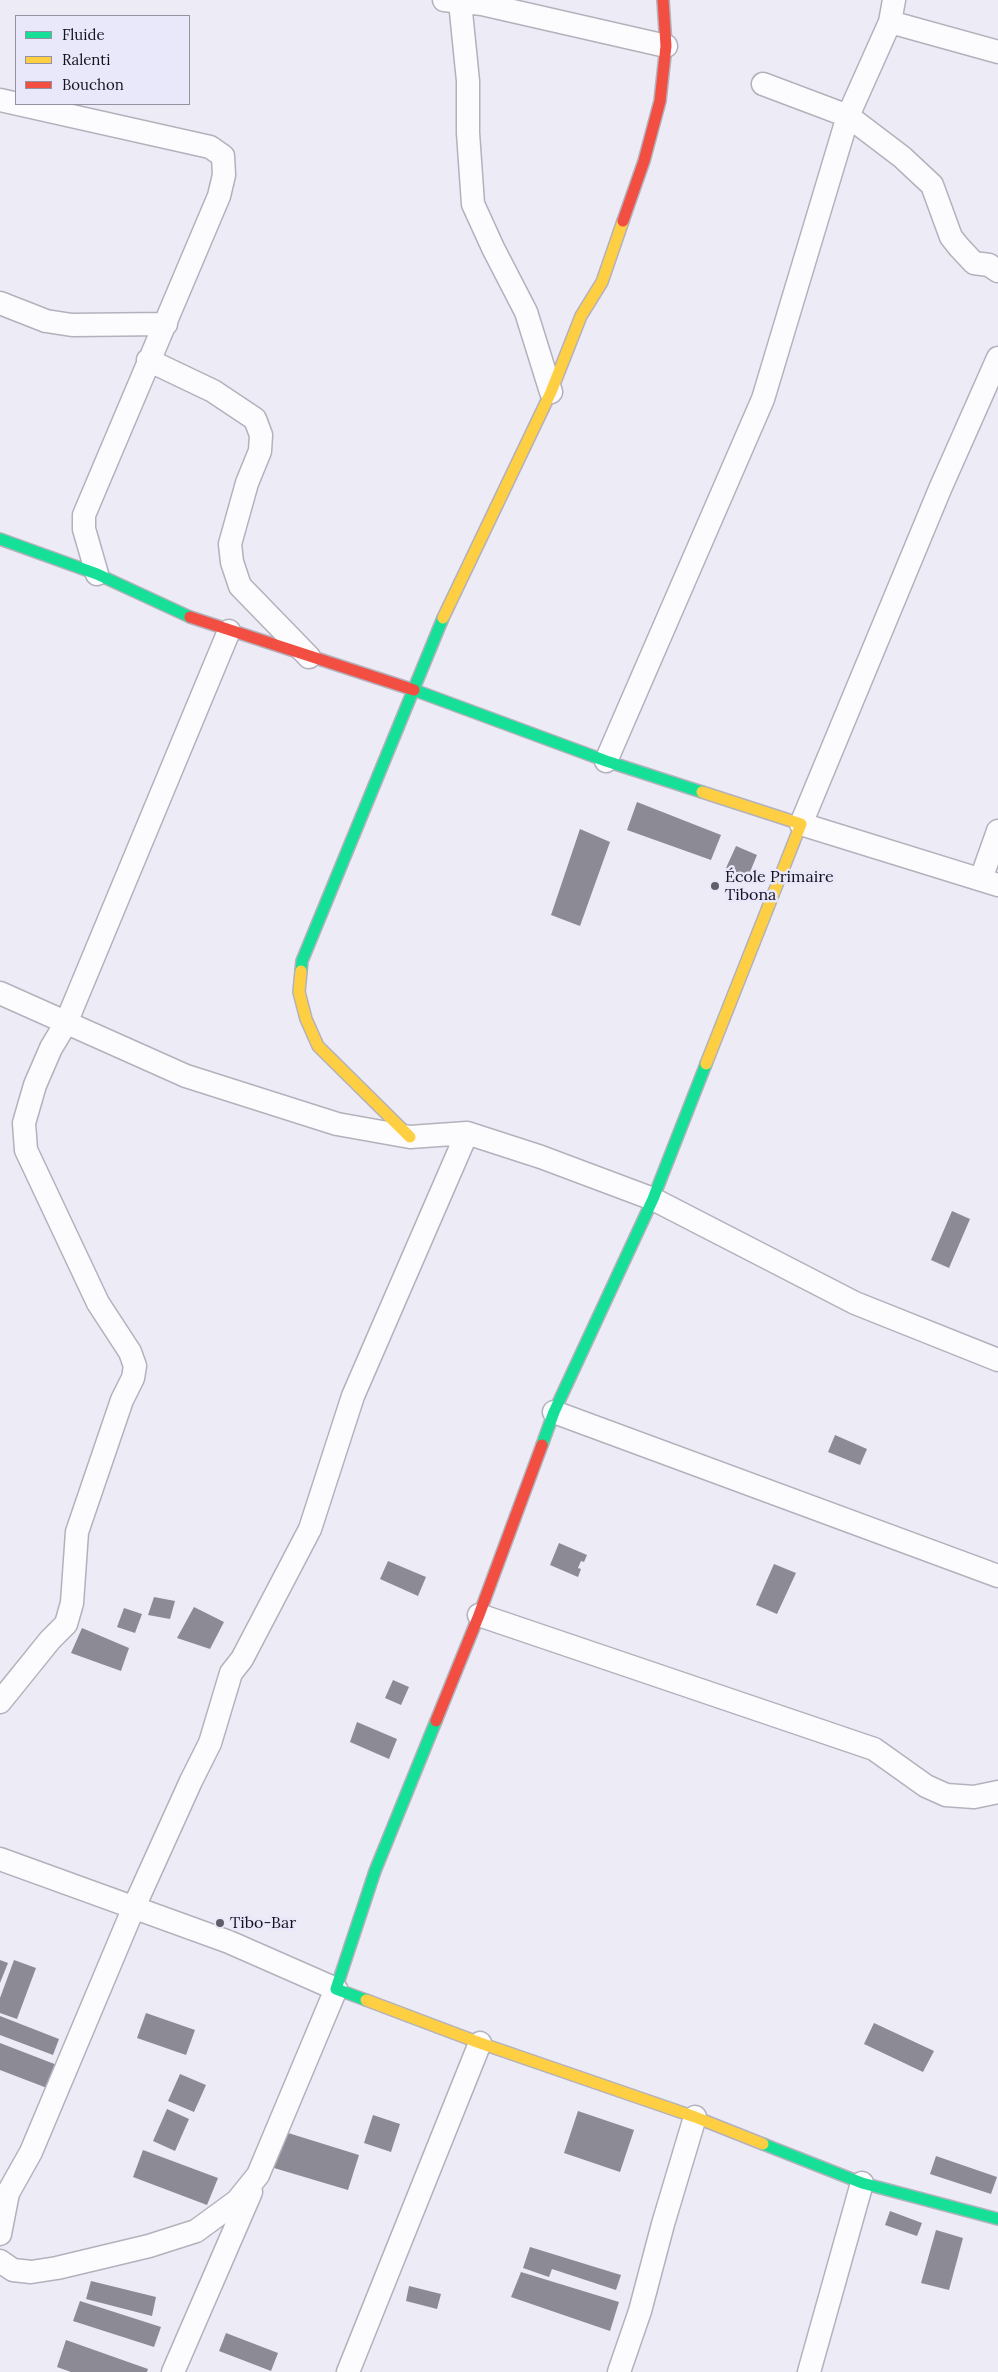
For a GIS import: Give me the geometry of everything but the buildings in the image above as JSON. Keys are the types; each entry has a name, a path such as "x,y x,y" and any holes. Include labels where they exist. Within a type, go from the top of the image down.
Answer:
{"street":[{"path":"410,1137 318,1046 306,1019 299,992 302,961 451,598 551,392 581,316 602,282 644,161 660,101 666,46 663,0"},
{"path":"606,761 763,399 848,116 890,22 894,0"},
{"path":"551,392 526,312 473,204 468,133 468,81 452,1 491,6 666,46"},
{"path":"890,22 998,52"},
{"path":"763,84 848,116 902,157 932,186 951,237 959,247 974,263 989,265 998,271"},
{"path":"0,100 15,103"},
{"path":"22,105 210,147 223,156 224,175 218,196 166,324 148,360 84,515 84,529 97,574"},
{"path":"0,303 46,321 72,325 166,324"},
{"path":"173,2372 336,1989 375,1871 479,1615 554,1412 653,1199 801,824 940,489 998,358"},
{"path":"148,360 213,391 255,419 261,435 260,451 247,483 230,544 232,562 240,586 309,657"},
{"path":"0,538 97,574 182,614 229,631 413,690 606,761 990,882 998,831"},
{"path":"0,1702 50,1640 66,1624 72,1603 77,1532 122,1400 134,1372 130,1352 98,1303 26,1150 24,1122 35,1086 51,1048 66,1023 229,631"},
{"path":"0,993 186,1076 337,1124 410,1137 467,1133 540,1157 653,1199 855,1303 997,1356"},
{"path":"0,2234 8,2193 31,2152 134,1907 191,1780 210,1743 231,1673 242,1659 310,1529 353,1396 467,1133"},
{"path":"554,1412 998,1576"},
{"path":"479,1615 874,1749 926,1786 946,1795 974,1797 998,1792"},
{"path":"0,1859 229,1942 336,1989 480,2043 695,2118 862,2183 998,2219"},
{"path":"348,2372 480,2043"},
{"path":"619,2372 640,2311 663,2224 695,2118"},
{"path":"0,2261 13,2270 30,2272 48,2270 149,2246 186,2234 196,2230 237,2201 258,2175"},
{"path":"809,2372 862,2183"}],"traffic: fast":[{"path":"0,539 97,574 190,617"},
{"path":"301,971 302,961 443,618"},
{"path":"414,690 606,761 702,792"},
{"path":"542,1445 554,1412 653,1199 706,1064"},
{"path":"366,2000 336,1989 375,1871 436,1721"},
{"path":"763,2144 862,2183 998,2219"}],"traffic: slow":[{"path":"443,618 551,392 581,316 602,282 623,221"},
{"path":"702,792 801,824 706,1064"},
{"path":"301,971 299,992 306,1019 318,1046 410,1137"},
{"path":"366,2000 480,2043 695,2117 763,2144"}],"traffic: jam":[{"path":"623,221 644,161 660,101 666,46 663,0"},
{"path":"190,617 414,690"},
{"path":"436,1721 479,1615 542,1445"}],"place":[{"name":"École Primaire Tibona","path":"715,886"},
{"name":"Tibo-Bar","path":"220,1923"}]}
